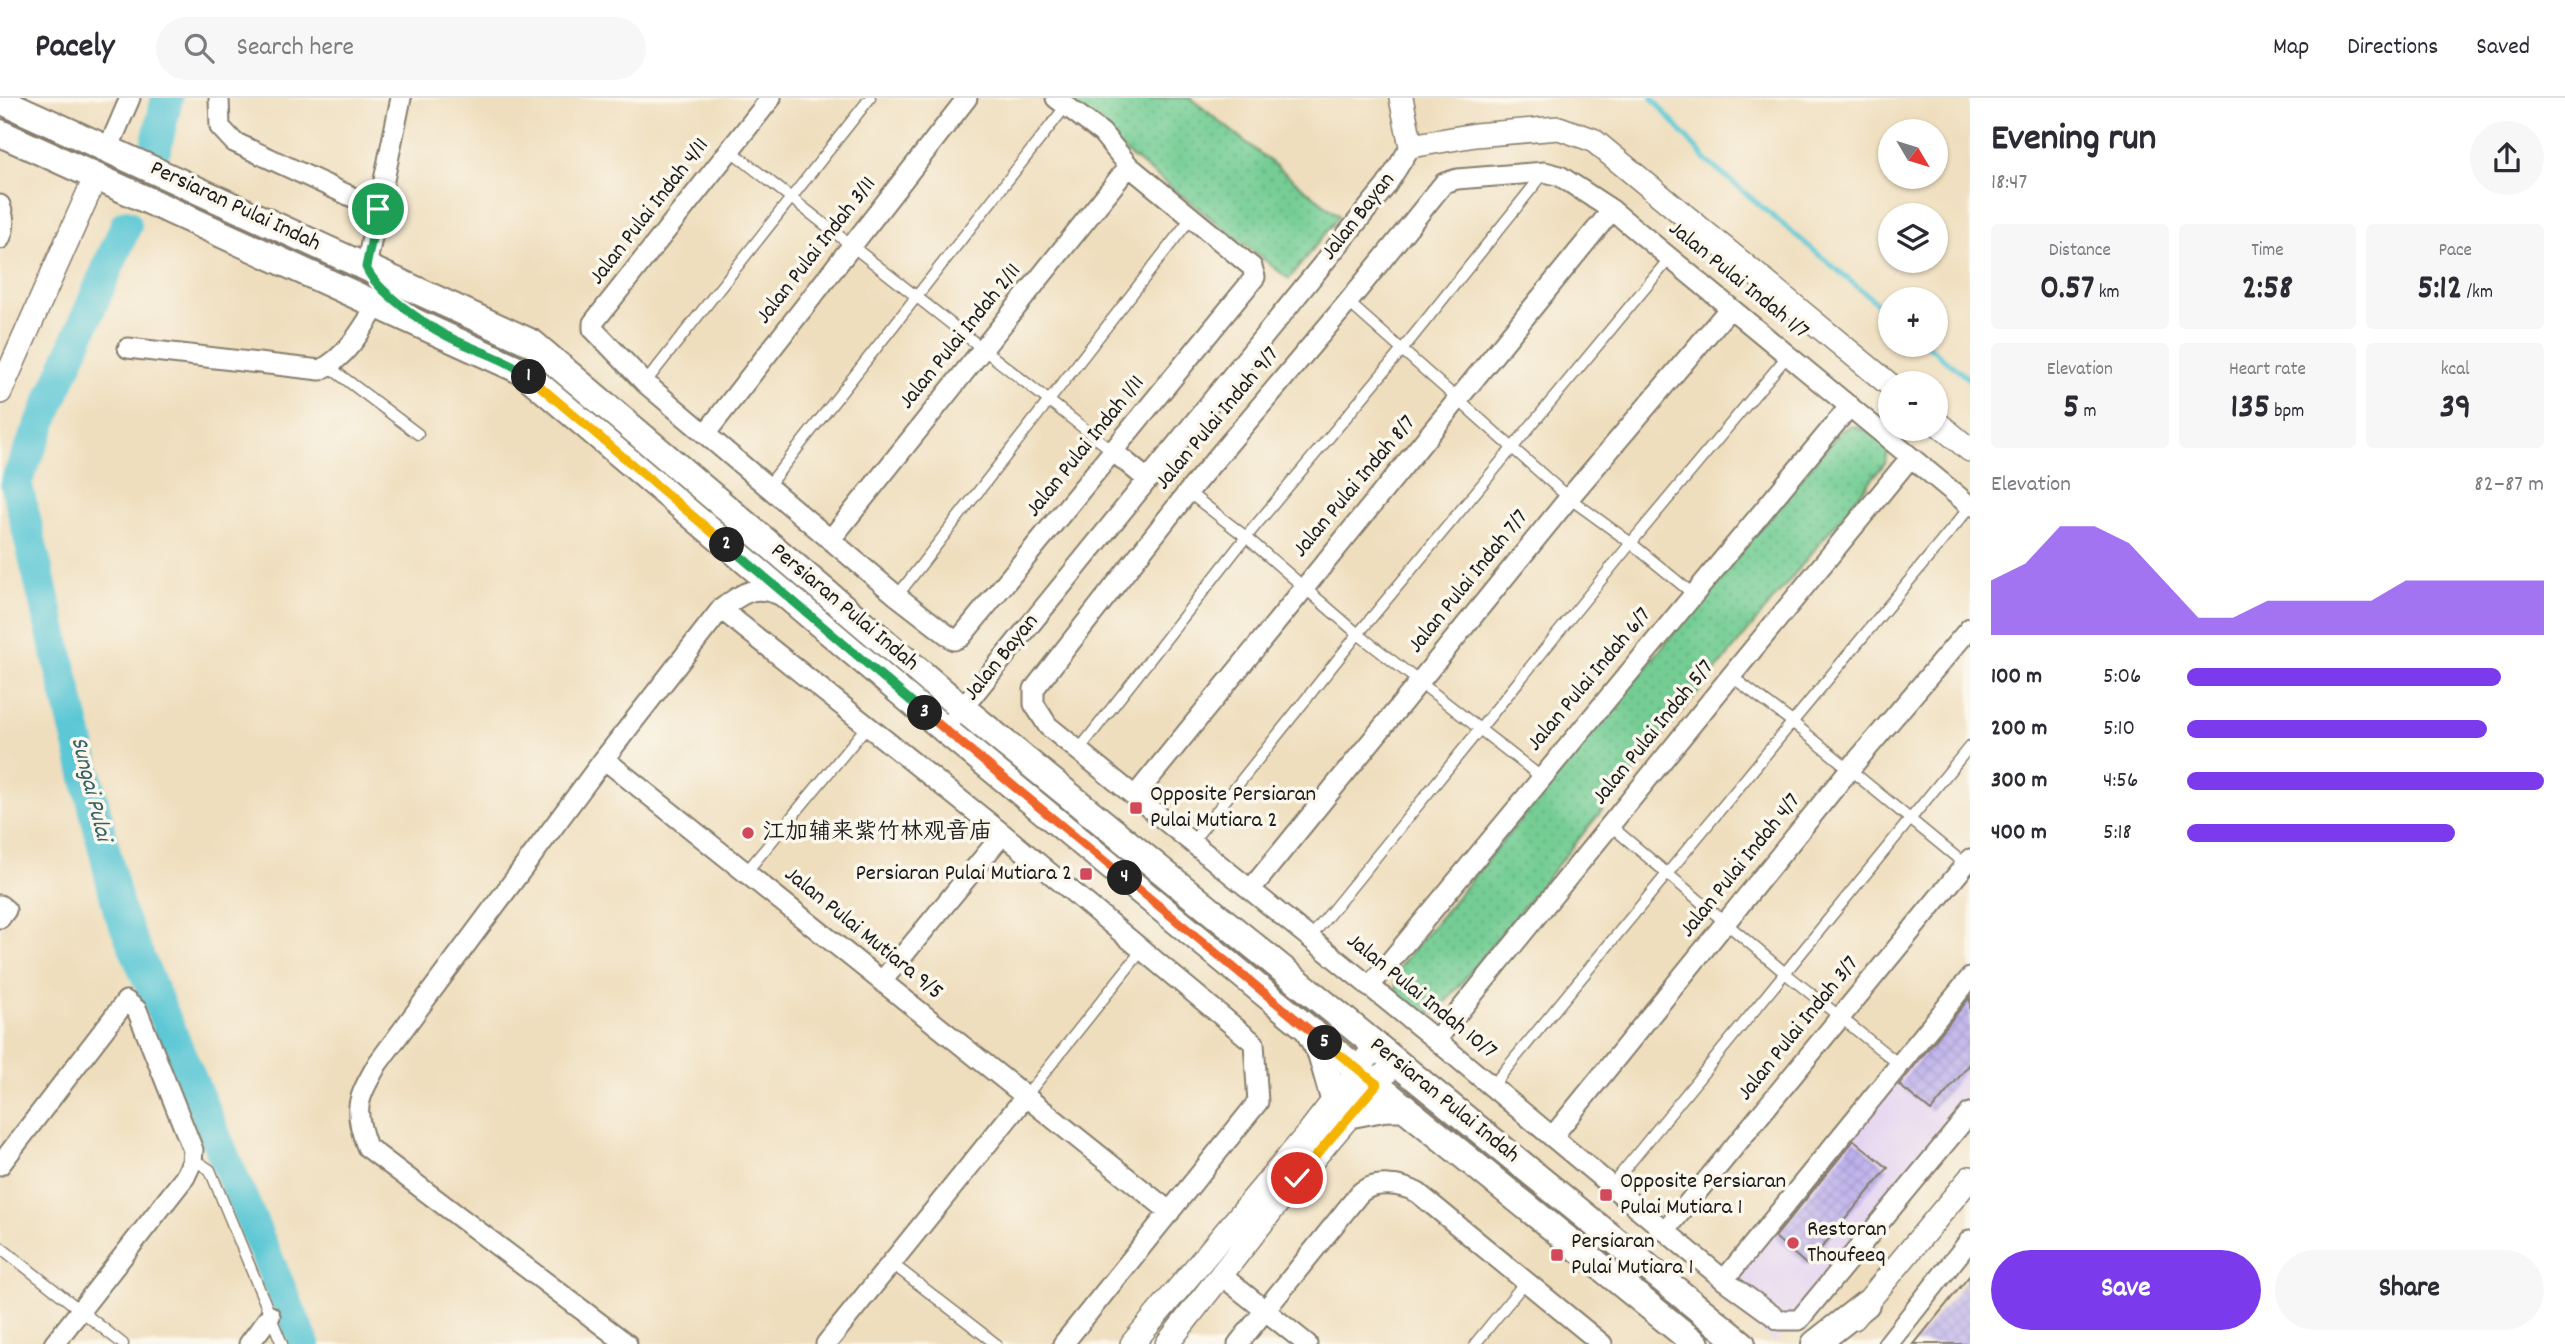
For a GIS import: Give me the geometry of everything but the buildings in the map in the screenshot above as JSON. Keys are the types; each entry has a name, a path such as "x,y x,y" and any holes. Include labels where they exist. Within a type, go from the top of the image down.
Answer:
{"main road":[{"name":"Persiaran Pulai Indah","path":"0,100 539,349 962,708 1742,1344"},
{"name":"Persiaran Pulai Indah","path":"0,133 522,371 945,730 1696,1344"},
{"path":"264,252 343,270 366,267 369,276 382,290 444,335"},
{"path":"1308,1029 1343,1106 1405,1107"},
{"path":"1815,1344 1866,1304"},
{"path":"1845,1344 1866,1304"},
{"path":"1720,1326 1751,1344"}],"street":[{"path":"108,149 130,98"},
{"path":"219,98 220,127 234,142 378,209"},
{"path":"366,267 401,98"},
{"name":"Jalan Pulai Indah 4/11","path":"645,383 596,333 593,323 771,98"},
{"name":"Jalan Pulai Indah 3/11","path":"706,433 967,98"},
{"path":"1401,98 1411,146 1475,135 1559,128 1592,140 1878,375"},
{"path":"1061,102 1102,133 1129,166 1191,218"},
{"name":"Jalan Bayan","path":"945,730 1386,186 1411,146"},
{"name":"Jalan Pulai Indah 2/11","path":"831,539 1129,166"},
{"name":"Jalan Pulai Indah 1/7","path":"1444,183 1457,179 1545,172 1560,176 1612,210 1850,406 1878,423"},
{"path":"0,392 96,176"},
{"name":"Jalan Pulai Indah 9/7","path":"1034,689 1188,492 1444,183"},
{"path":"0,205 4,217 4,230 0,239"},
{"name":"Jalan Pulai Indah 8/7","path":"1135,796 1612,210"},
{"name":"Jalan Pulai Indah 1/11","path":"897,596 950,639 958,639 1255,277 1252,267 1191,218"},
{"path":"128,348 320,370 363,329 377,305"},
{"name":"Jalan Pulai Indah 7/7","path":"1251,889 1569,498 1730,308"},
{"path":"645,383 897,596"},
{"name":"Jalan Pulai Indah 6/7","path":"1369,987 1850,406"},
{"path":"1948,432 1970,450"},
{"name":"Jalan Pulai Indah 1/7","path":"1896,441 1910,458 1970,506"},
{"path":"1114,452 1148,480"},
{"name":"Jalan Pulai Indah 5/7","path":"1436,1040 1910,458"},
{"path":"627,1344 367,1147 358,1122 359,1098 378,1063 604,759 721,608 743,592 760,589 793,600"},
{"path":"721,608 1003,834 1254,1043 1258,1102 1063,1344"},
{"name":"Jalan Pulai Indah 4/7","path":"1553,1136 1849,770 1970,628"},
{"name":"Jalan Pulai Indah 10/7","path":"1034,689 1034,704 1048,726 1077,751 1436,1040 1724,1280 1779,1320 1799,1321 1970,1113"},
{"name":"Jalan Pulai Mutiara 9/5","path":"604,759 1170,1212"},
{"path":"883,981 1003,834"},
{"name":"Jalan Pulai Indah 3/7","path":"1666,1230 1968,864"},
{"path":"1724,1280 1970,978"},
{"path":"0,1165 126,1001 137,1010 193,1150 192,1162 185,1177 54,1344"},
{"path":"1132,1344 1386,1054"},
{"path":"826,1344 1026,1096"},
{"path":"1167,1344 1297,1178 1343,1106"},
{"path":"1833,1344 1970,1178"},
{"path":"1238,1344 1359,1194 1369,1186 1405,1186 1418,1193 1602,1344"},
{"path":"1888,1344 1970,1240"},
{"path":"1221,1275 1307,1344"},
{"path":"249,1344 271,1316"}],"lane":[{"path":"645,383 870,98"},
{"path":"768,487 916,297 1061,102"},
{"path":"730,150 1114,452"},
{"path":"1077,751 1246,537 1402,350 1545,172"},
{"path":"897,596 1191,218"},
{"path":"1192,842 1358,634 1670,258"},
{"path":"1348,302 1569,498 1631,543 1693,594"},
{"path":"1310,938 1631,543 1789,354"},
{"path":"327,366 418,434"},
{"path":"1188,492 1246,537 1358,634 1541,777"},
{"path":"1492,1086 1970,506"},
{"path":"1731,676 1968,864"},
{"path":"747,872 868,724"},
{"path":"1611,1186 1970,746"},
{"path":"1611,826 1785,973 1900,1065"},
{"path":"1026,1096 1142,950"},
{"path":"192,1162 210,1170 282,1344"},
{"path":"0,1247 123,1344"},
{"path":"890,1262 996,1344"},
{"path":"1475,1344 1526,1281"}],"shaded area":[{"path":"1970,968 1970,1106 1775,1343 1707,1287"}],"green space":[{"path":"1056,98 1190,98 1339,216 1289,279"},
{"path":"1851,426 1872,435 1888,452 1885,463 1436,1014 1419,1010 1405,1002 1396,994 1395,972 1840,431"}],"waterway":[{"name":"Sungai Pulai","path":"156,147 167,98"},
{"path":"1652,98 1707,161 1878,304"},
{"name":"Sungai Pulai","path":"126,225 16,482 119,911 304,1344"},
{"path":"1942,357 1970,380"}],"place":[{"name":"Opposite Persiaran Pulai Mutiara 2","path":"1136,808"},
{"name":"江加辅来紫竹林观音庙","path":"748,833"},
{"name":"Persiaran Pulai Mutiara 2","path":"1086,874"},
{"name":"Opposite Persiaran Pulai Mutiara 1","path":"1606,1195"},
{"name":"Restoran Thoufeeq","path":"1793,1243"},
{"name":"Persiaran Pulai Mutiara 1","path":"1557,1255"}],"route":[{"path":"378,209 366,267 369,276 382,290 444,335 522,371 945,730 1377,1084 1297,1178"}]}
